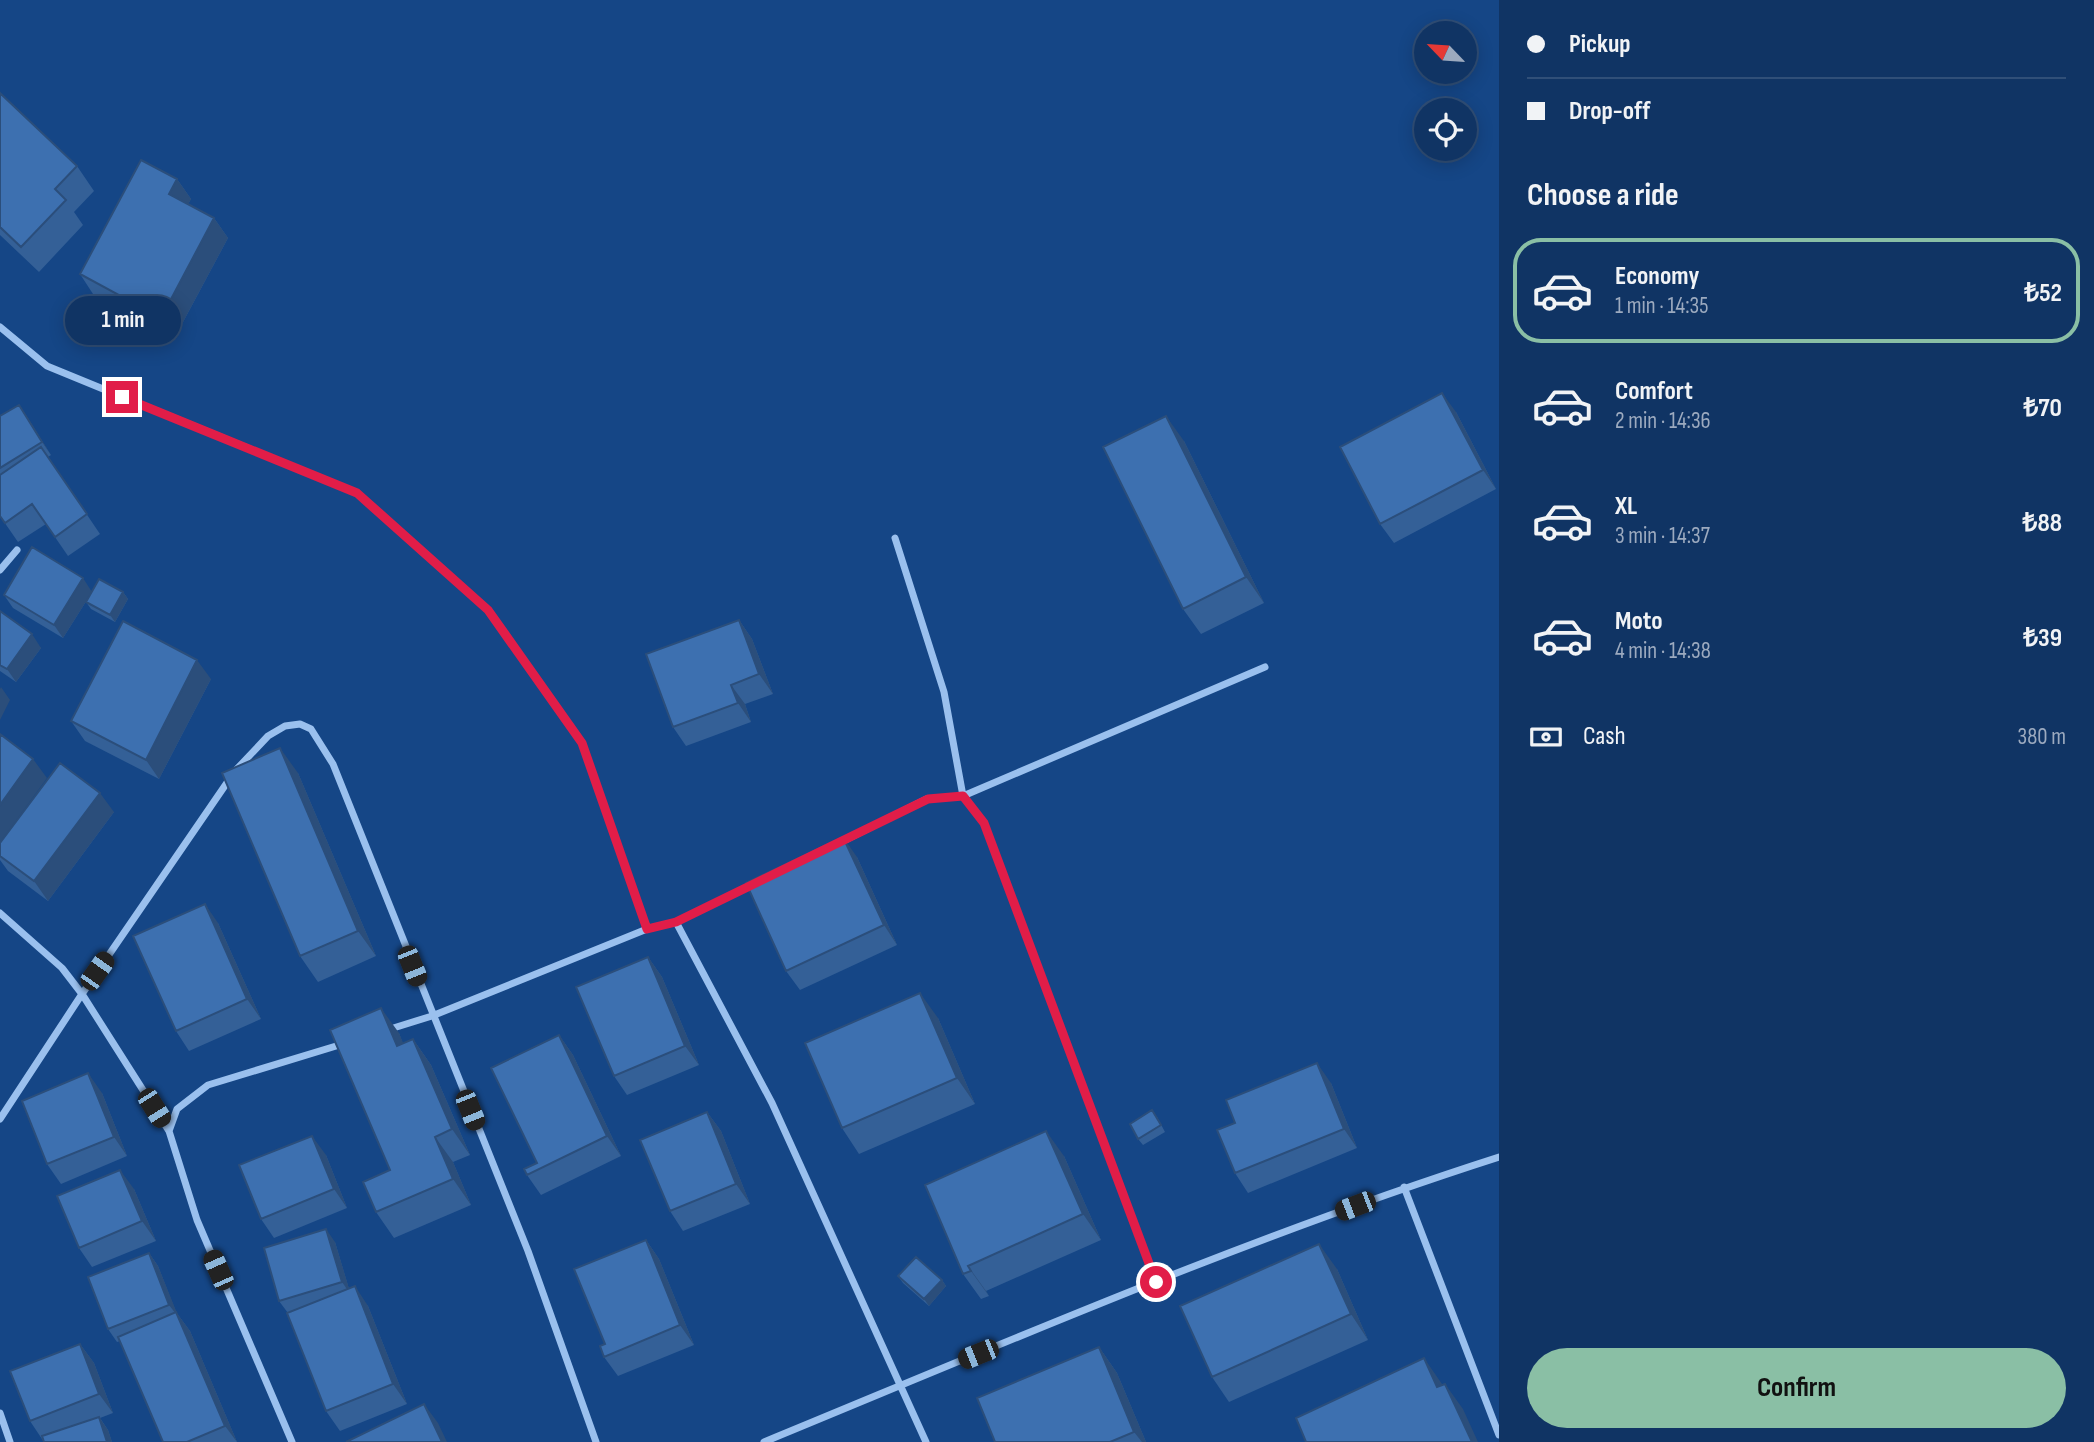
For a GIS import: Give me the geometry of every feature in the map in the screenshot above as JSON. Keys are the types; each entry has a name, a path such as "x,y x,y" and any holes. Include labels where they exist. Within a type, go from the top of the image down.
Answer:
{"street":[{"path":"0,327 47,366 357,493 488,610 582,743 647,929"},
{"path":"895,538 944,692 963,796 984,823 1156,1282"},
{"path":"0,570 17,550"},
{"path":"827,849 928,799 963,796 1265,667"},
{"path":"0,1119 82,993 235,771 268,736 285,726 300,724 311,729 333,764 528,1251 596,1442"},
{"path":"379,1032 432,1016 647,929 676,922 764,879"},
{"path":"0,913 62,968 82,993 169,1131 197,1220 292,1442"},
{"path":"676,922 772,1103 926,1442"},
{"path":"169,1131 177,1110 208,1085 353,1040"},
{"path":"764,1442 1156,1282 1404,1188 1499,1157"},
{"path":"1404,1188 1499,1436"},
{"path":"0,1413 10,1442"}],"building":[{"path":"0,93 77,166 55,189 66,200 21,247 0,227"},
{"path":"141,160 177,179 169,194 214,218 161,318 80,274"},
{"path":"1442,393 1483,470 1380,524 1340,447"},
{"path":"19,405 42,442 0,468 0,416"},
{"path":"1166,416 1246,577 1183,609 1103,447"},
{"path":"41,447 87,514 55,537 32,504 5,523 0,516 0,475"},
{"path":"32,547 83,578 54,625 4,595"},
{"path":"99,579 123,592 110,615 86,602"},
{"path":"0,611 32,634 7,669 0,665"},
{"path":"739,620 759,674 731,685 738,703 673,727 646,654"},
{"path":"123,621 197,660 146,760 71,721"},
{"path":"0,734 33,759 0,805"},
{"path":"280,748 358,931 300,956 222,773"},
{"path":"60,763 100,793 34,881 0,856 0,843"},
{"path":"843,837 884,925 786,971 746,883"},
{"path":"205,904 247,999 176,1031 133,936"},
{"path":"648,957 685,1046 614,1076 576,987"},
{"path":"920,993 957,1078 842,1128 805,1043"},
{"path":"381,1008 397,1046 413,1039 452,1129 435,1137 453,1179 376,1212 363,1182 390,1170 330,1030"},
{"path":"559,1035 607,1136 527,1175 524,1169 537,1163 491,1068"},
{"path":"1317,1063 1344,1129 1235,1173 1217,1130 1235,1123 1226,1100"},
{"path":"88,1073 114,1137 47,1164 22,1101"},
{"path":"1152,1110 1161,1125 1138,1139 1130,1124"},
{"path":"707,1112 736,1184 670,1211 640,1140"},
{"path":"1046,1131 1083,1214 968,1266 971,1271 963,1274 925,1185"},
{"path":"312,1136 334,1189 261,1219 239,1165"},
{"path":"120,1170 142,1221 79,1248 57,1196"},
{"path":"326,1229 342,1282 279,1301 264,1248"},
{"path":"646,1240 680,1325 604,1357 600,1346 605,1344 574,1269"},
{"path":"1319,1244 1351,1314 1212,1377 1180,1306"},
{"path":"149,1253 169,1305 108,1329 88,1277"},
{"path":"916,1257 942,1280 924,1299 898,1276"},
{"path":"355,1286 393,1384 326,1411 287,1313"},
{"path":"176,1312 225,1426 187,1442 163,1442 118,1337"},
{"path":"80,1344 99,1394 30,1421 10,1371"},
{"path":"1099,1347 1134,1432 1110,1442 995,1442 977,1398"},
{"path":"1424,1358 1437,1387 1445,1384 1472,1442 1306,1442 1296,1418"},
{"path":"424,1404 442,1442 346,1442"},
{"path":"99,1417 107,1442 44,1442 42,1436"}],"route":[{"path":"122,397 357,493 488,610 582,743 647,929 676,922 928,799 963,796 984,823 1156,1282"}]}
